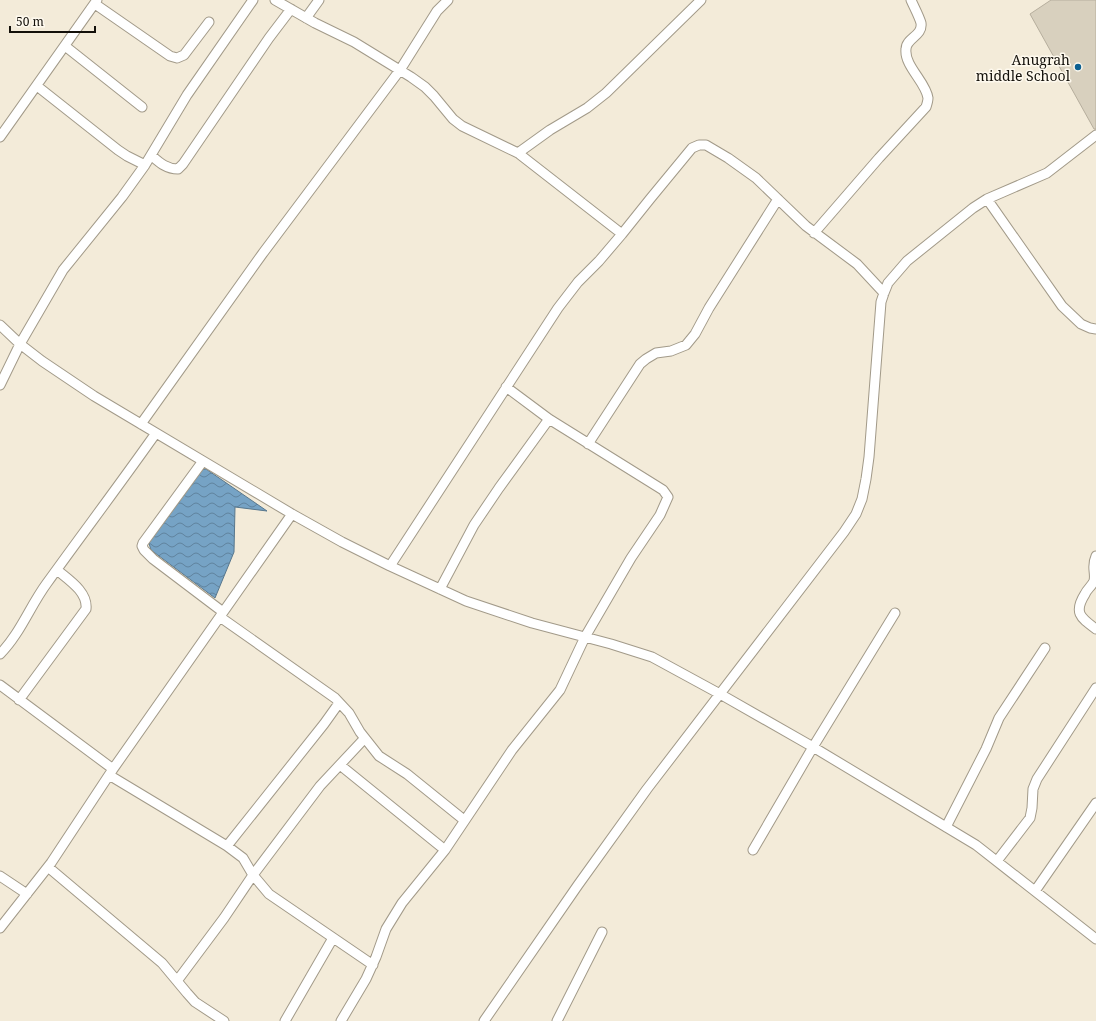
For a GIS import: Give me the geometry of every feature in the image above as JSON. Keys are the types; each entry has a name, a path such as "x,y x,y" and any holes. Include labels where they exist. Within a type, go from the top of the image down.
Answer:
{"street":[{"path":"0,385 20,344 63,270 122,197 145,165 188,95 253,0"},
{"path":"276,0 306,18 354,42 400,70 425,87 453,119 462,126 518,153 622,234"},
{"path":"306,18 319,0"},
{"path":"141,424 263,253 400,70 437,11 448,0"},
{"path":"518,153 550,130 587,108 606,93 701,0"},
{"path":"814,233 879,158 926,107 928,98 910,65 906,50 908,44 918,35 921,23 911,0"},
{"path":"0,137 96,2 170,56 177,58 184,54 209,22"},
{"path":"151,155 164,166 172,169 178,169 183,164 269,38 291,9"},
{"path":"65,46 142,107"},
{"path":"37,86 118,150 145,165"},
{"path":"484,1021 578,885 647,789 844,532 856,514 862,499 869,457 879,327 884,293 894,275 907,261 972,208 987,199 1047,173 1096,135"},
{"path":"390,566 562,303 578,282 599,261 622,234 692,148 699,145 706,145 728,158 756,178 814,233 857,264 884,293"},
{"path":"588,444 640,364 656,353 671,351 686,345 695,334 709,308 778,199"},
{"path":"987,199 1062,306 1081,324 1094,330"},
{"path":"0,325 20,344 42,361 94,396 292,514 342,542 466,601 532,623 652,657 720,694 814,747 976,845 1096,938"},
{"path":"340,1021 363,985 373,965 386,929 402,903 445,850 512,750 560,690 585,637 631,558 660,515 668,497 663,490 619,461 588,444 549,419 506,387"},
{"path":"440,589 481,513 549,419"},
{"path":"0,654 13,640 34,603 156,433"},
{"path":"203,461 142,546 144,550 153,559 222,614 339,702 349,713 364,739 379,756 406,774 464,820"},
{"path":"0,928 65,843 111,772 292,514"},
{"path":"1095,625 1082,618 1078,612 1085,594 1094,581 1093,566 1096,556"},
{"path":"19,700 86,609 87,602 83,594 57,570"},
{"path":"753,850 895,613"},
{"path":"946,827 986,749 999,718 1045,648"},
{"path":"0,685 111,772 227,846 243,858 253,875 273,897 373,965"},
{"path":"997,861 1030,818 1033,789 1037,779 1096,688"},
{"path":"227,846 320,729 339,702"},
{"path":"177,981 224,918 253,875 320,786 364,739"},
{"path":"340,765 445,850"},
{"path":"1035,891 1096,802"},
{"path":"48,867 162,963 195,1002 224,1021"},
{"path":"0,876 27,894"},
{"path":"557,1021 602,932"},
{"path":"285,1021 333,938"}],"water":[{"path":"206,469 267,511 235,507 234,552 215,598 151,550 148,540 200,470"}],"building":[{"name":"Anugrah middle School","path":"1051,0 1096,0 1096,129 1094,129 1030,14"}],"place":[{"name":"Anugrah middle School","path":"1078,67"}]}
